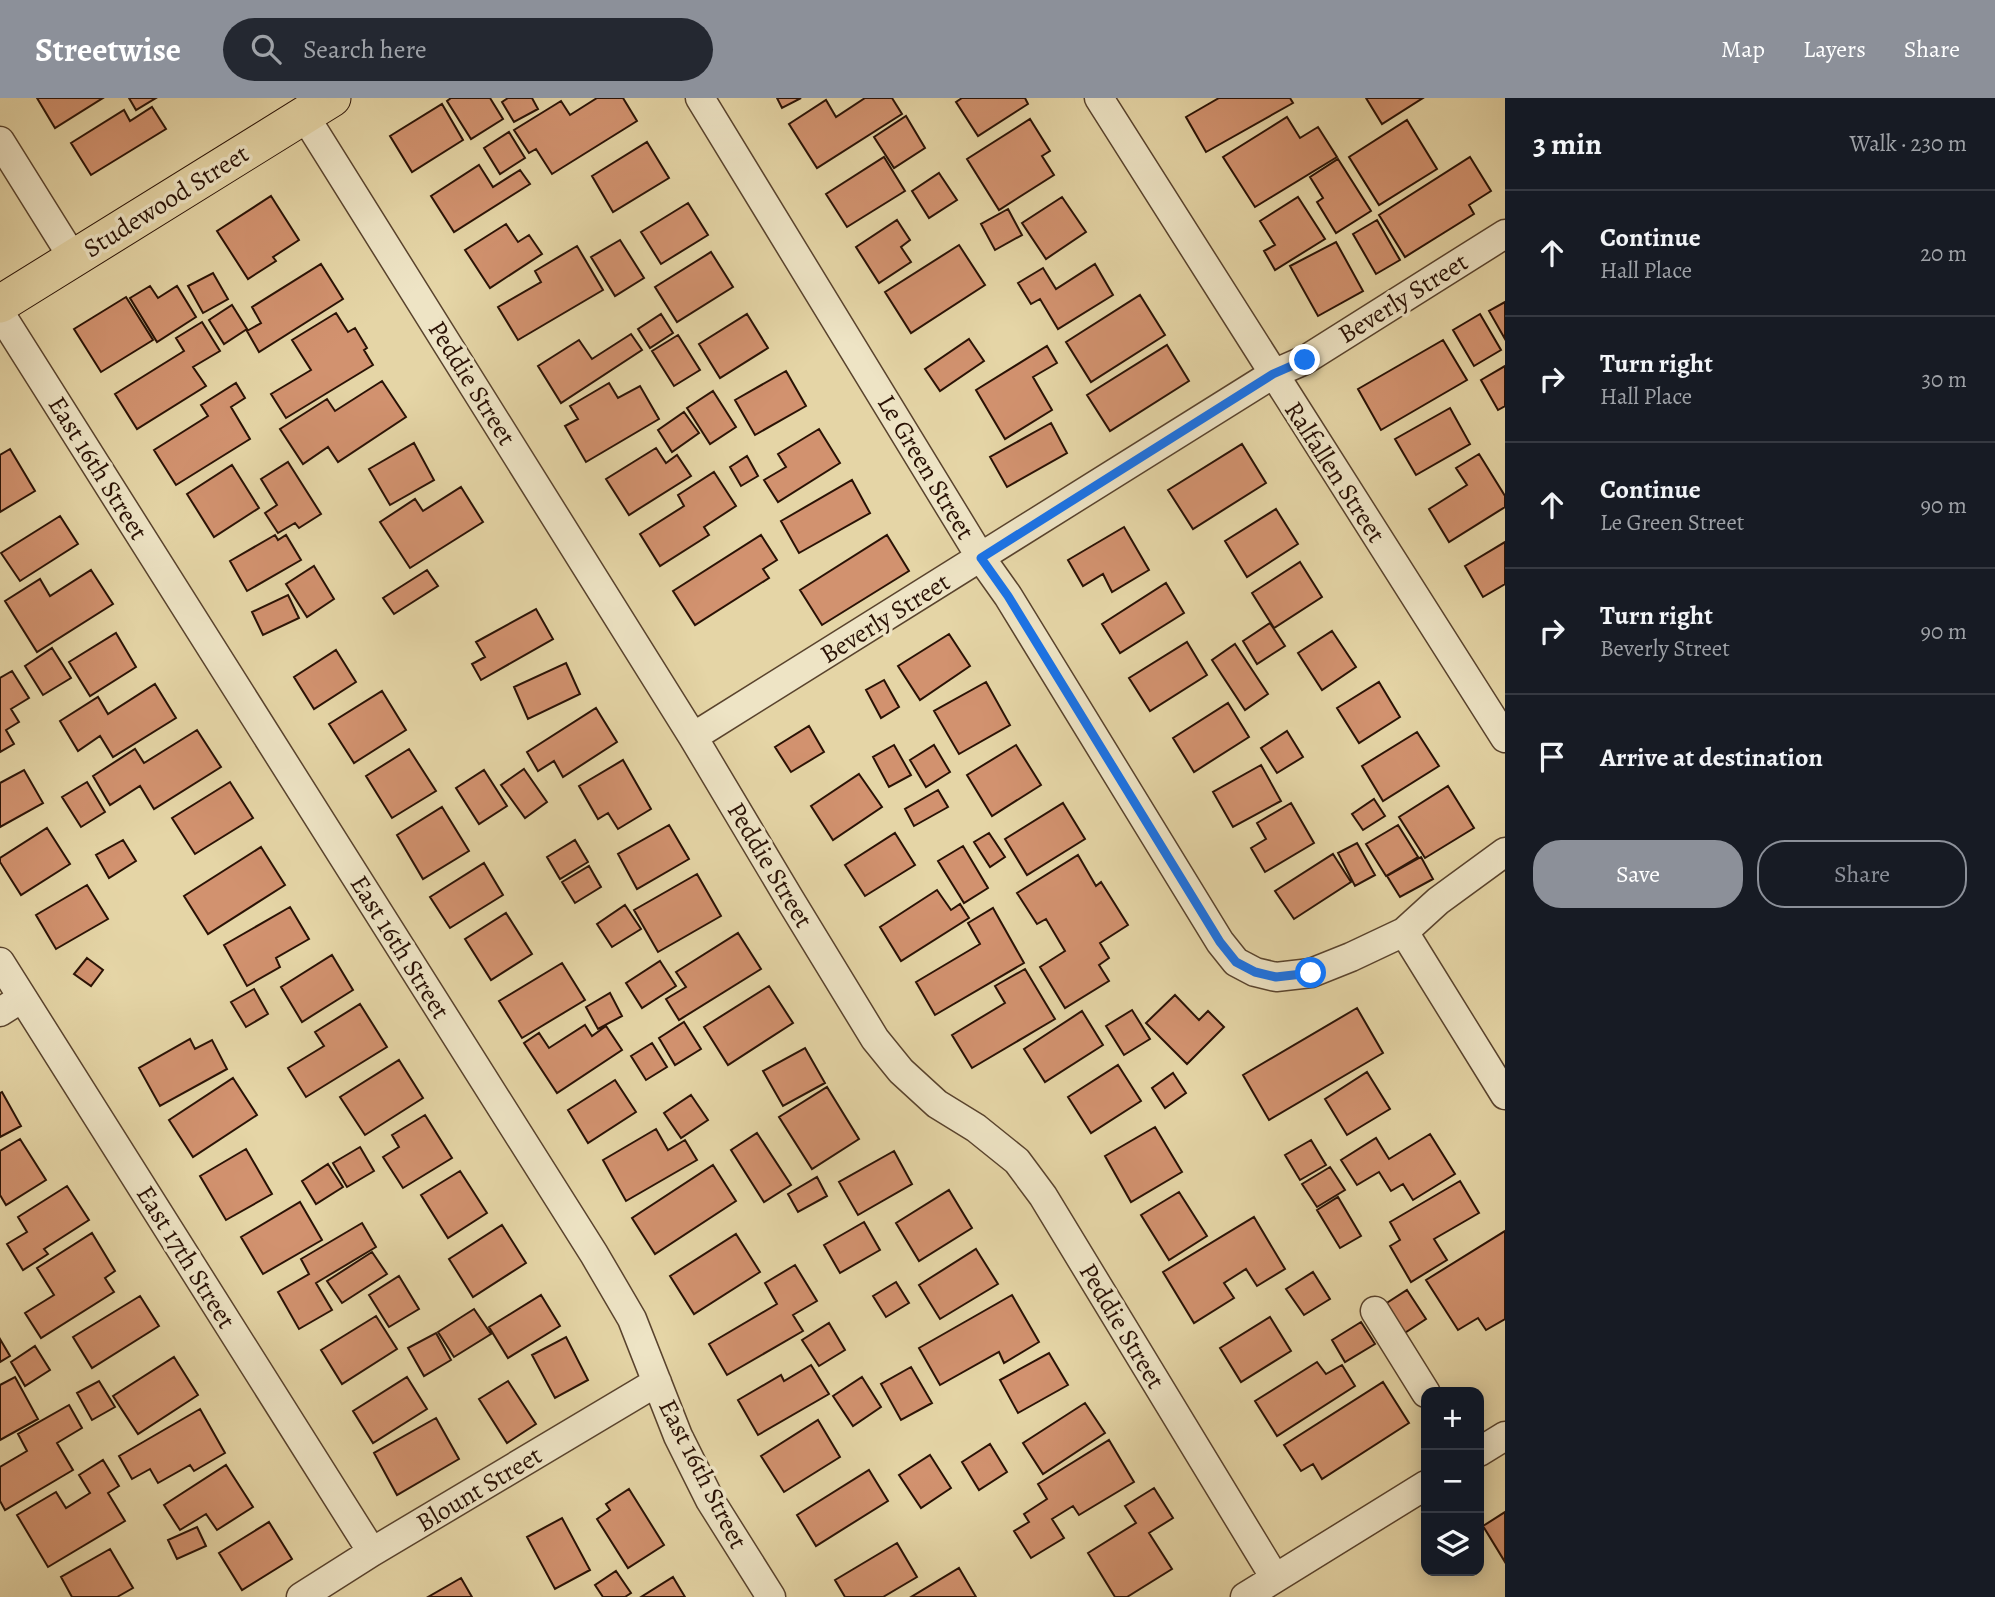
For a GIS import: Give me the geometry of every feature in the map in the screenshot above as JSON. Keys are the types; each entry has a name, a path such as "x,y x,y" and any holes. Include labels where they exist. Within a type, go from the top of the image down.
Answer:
{"main road":[{"name":"Studewood Street","path":"0,304 318,106"}],"street":[{"name":"Le Green Street","path":"700,98 981,558 1008,596 1220,942 1236,962 1255,972 1276,977 1311,973 1351,957 1404,932 1438,901 1505,852"},
{"name":"Ralfallen Street","path":"1099,98 1505,738"},
{"name":"Peddie Street","path":"318,106 875,1039 901,1071 937,1104 976,1128 1017,1161 1043,1196 1275,1578"},
{"path":"0,141 74,258"},
{"name":"Beverly Street","path":"694,737 1273,374 1305,360 1505,234"},
{"name":"East 16th Street","path":"0,313 594,1254 632,1319 678,1436 710,1500 771,1597"},
{"path":"1404,932 1505,1095"},
{"name":"East 17th Street","path":"0,962 11,1005 372,1552"},
{"path":"1374,1311 1422,1387"},
{"name":"Blount Street","path":"301,1597 657,1382"},
{"path":"1482,1450 1505,1436"},
{"path":"1245,1597 1421,1488"}],"building":[{"path":"37,98 103,98 55,128"},
{"path":"129,98 156,98 136,110"},
{"path":"451,98 490,98 503,119 471,139 447,101"},
{"path":"508,98 532,98 538,109 514,122 502,102"},
{"path":"597,98 623,98 637,121 552,174 536,149 529,153 514,130 561,101 570,115"},
{"path":"777,98 801,98 782,108"},
{"path":"865,98 892,98 902,114 817,168 789,124 826,100 836,117"},
{"path":"962,98 1025,98 1028,104 978,136 956,102"},
{"path":"1219,98 1290,98 1293,103 1206,152 1186,117"},
{"path":"1366,98 1423,98 1382,124"},
{"path":"442,104 463,140 412,172 390,136"},
{"path":"152,107 166,129 91,175 71,143 124,110 130,121"},
{"path":"906,116 925,148 894,168 874,137"},
{"path":"1287,117 1300,138 1318,127 1337,157 1255,207 1223,157"},
{"path":"1030,119 1050,151 1042,156 1054,175 999,210 967,159"},
{"path":"1407,120 1437,169 1379,205 1349,157"},
{"path":"509,132 525,158 500,174 484,148"},
{"path":"647,142 669,178 613,212 592,176"},
{"path":"884,157 905,191 847,227 826,194"},
{"path":"1470,157 1491,191 1469,205 1474,214 1405,257 1379,215"},
{"path":"1338,159 1371,211 1336,233 1317,202 1323,198 1310,177"},
{"path":"479,165 493,187 520,170 530,184 454,232 431,196"},
{"path":"939,173 957,200 929,218 912,191"},
{"path":"271,196 299,240 273,257 276,261 248,279 217,231"},
{"path":"1062,197 1086,232 1046,259 1022,223"},
{"path":"1298,197 1325,239 1275,270 1264,251 1275,245 1260,221"},
{"path":"688,203 708,235 661,264 641,232"},
{"path":"1008,209 1022,235 995,250 981,224"},
{"path":"897,220 910,240 901,247 911,262 879,283 856,247"},
{"path":"1377,220 1400,260 1376,274 1353,234"},
{"path":"506,224 518,242 529,235 542,254 490,288 465,250"},
{"path":"620,240 644,278 615,296 591,257"},
{"path":"1336,242 1363,291 1318,316 1290,266"},
{"path":"959,245 985,285 911,333 885,292"},
{"path":"577,246 603,290 518,340 498,307 541,282 535,271"},
{"path":"711,252 733,287 677,322 655,287"},
{"path":"321,264 343,299 259,352 247,331 261,323 252,307"},
{"path":"1095,264 1113,295 1058,329 1040,299 1031,304 1018,283 1043,268 1056,289"},
{"path":"213,273 228,299 203,313 188,286"},
{"path":"150,286 158,298 177,286 196,317 157,342 130,298"},
{"path":"1140,295 1165,335 1091,382 1066,342"},
{"path":"126,297 153,340 101,372 74,329"},
{"path":"1505,302 1505,339 1489,311"},
{"path":"232,305 247,329 224,344 209,320"},
{"path":"336,313 348,332 355,328 373,365 286,418 271,394 311,370 292,340"},
{"path":"661,314 673,333 650,348 638,329"},
{"path":"747,314 768,348 720,378 699,344"},
{"path":"1480,314 1501,350 1474,366 1453,330"},
{"path":"202,322 220,351 193,367 206,386 137,429 115,394 184,351 176,338"},
{"path":"631,334 642,350 561,403 538,366 579,340 592,359"},
{"path":"678,335 700,370 674,386 652,351"},
{"path":"969,339 984,361 940,391 925,369"},
{"path":"1443,340 1467,380 1381,430 1358,389"},
{"path":"1167,345 1189,381 1110,431 1087,395"},
{"path":"1047,346 1057,363 1033,377 1052,410 1005,439 976,390"},
{"path":"1505,366 1505,406 1498,410 1481,380"},
{"path":"786,371 806,406 755,435 735,400"},
{"path":"382,381 406,417 338,462 328,447 303,464 280,429 327,399 335,411"},
{"path":"236,383 245,398 231,407 250,439 176,485 154,450 208,416 201,405"},
{"path":"609,383 618,398 640,386 659,419 586,462 565,426 578,419 570,406"},
{"path":"713,391 736,427 710,444 687,408"},
{"path":"1450,408 1470,444 1416,475 1395,439"},
{"path":"684,412 699,433 672,452 658,430"},
{"path":"1051,423 1067,453 1007,487 990,457"},
{"path":"819,429 840,463 778,502 764,480 786,467 778,454"},
{"path":"414,443 434,480 390,505 369,469"},
{"path":"1242,444 1266,483 1193,529 1168,490"},
{"path":"656,448 666,463 677,455 691,476 629,515 606,479"},
{"path":"10,449 35,491 0,512 0,455"},
{"path":"1479,454 1505,496 1505,507 1449,542 1429,509 1467,485 1456,468"},
{"path":"747,456 758,476 741,486 730,467"},
{"path":"288,462 321,514 299,528 295,523 278,533 265,513 277,505 261,479"},
{"path":"232,465 259,508 214,537 187,494"},
{"path":"714,472 736,506 704,527 709,535 660,566 640,534 684,506 678,495"},
{"path":"852,480 870,513 799,553 781,521"},
{"path":"461,487 483,522 410,568 380,522 415,499 423,511"},
{"path":"1276,509 1298,544 1247,577 1225,541"},
{"path":"60,516 78,544 20,581 1,553"},
{"path":"1124,527 1149,570 1112,592 1103,574 1083,586 1068,560"},
{"path":"275,535 278,540 286,535 301,560 247,591 230,561"},
{"path":"761,535 777,560 763,569 769,578 695,625 673,591"},
{"path":"887,535 909,571 822,625 800,590"},
{"path":"1505,542 1505,584 1483,597 1465,566"},
{"path":"1300,562 1322,597 1274,628 1252,593"},
{"path":"314,566 334,599 307,617 286,584"},
{"path":"91,570 113,604 37,652 5,601 40,579 50,596"},
{"path":"427,570 438,586 394,614 383,598"},
{"path":"1166,583 1184,613 1120,653 1102,624"},
{"path":"288,595 299,618 263,635 252,612"},
{"path":"536,609 553,639 481,680 472,664 485,657 476,642"},
{"path":"1270,623 1285,646 1257,664 1243,641"},
{"path":"1332,631 1356,667 1322,690 1298,653"},
{"path":"116,633 136,667 90,696 69,662"},
{"path":"949,634 970,666 920,700 898,666"},
{"path":"1187,642 1207,675 1150,711 1129,678"},
{"path":"1235,644 1268,694 1245,710 1212,660"},
{"path":"52,648 71,678 43,695 25,666"},
{"path":"336,650 356,682 314,709 294,677"},
{"path":"566,663 580,694 528,719 514,687"},
{"path":"12,671 29,698 11,709 19,722 6,730 14,744 0,752 0,678"},
{"path":"884,680 899,707 881,718 866,690"},
{"path":"986,682 1010,725 959,754 934,711"},
{"path":"1379,682 1400,717 1359,743 1337,708"},
{"path":"155,684 176,718 113,757 100,736 78,751 60,721 98,697 108,714"},
{"path":"382,691 406,730 354,763 329,724"},
{"path":"1228,703 1249,737 1194,772 1173,738"},
{"path":"596,708 617,742 563,777 554,761 538,771 527,752"},
{"path":"809,726 824,752 791,772 775,747"},
{"path":"197,730 221,767 154,809 140,786 110,805 93,776 135,749 144,763"},
{"path":"1287,731 1303,757 1277,773 1261,748"},
{"path":"1417,732 1439,766 1383,801 1362,766"},
{"path":"894,745 911,775 889,787 873,757"},
{"path":"934,745 950,772 926,787 910,760"},
{"path":"1016,745 1041,785 992,816 967,775"},
{"path":"409,749 436,791 392,818 366,776"},
{"path":"623,760 651,809 618,829 608,813 598,819 579,786"},
{"path":"1261,765 1281,801 1233,827 1213,792"},
{"path":"524,769 547,802 525,818 501,785"},
{"path":"24,770 43,803 0,827 0,783"},
{"path":"484,770 507,806 479,824 456,788"},
{"path":"859,774 882,807 833,840 811,806"},
{"path":"87,782 105,812 81,827 62,797"},
{"path":"230,782 253,818 195,854 172,818"},
{"path":"1448,786 1474,828 1425,858 1399,817"},
{"path":"938,790 948,807 914,826 905,809"},
{"path":"1374,799 1385,816 1363,830 1352,814"},
{"path":"1063,803 1085,839 1027,875 1005,839"},
{"path":"1291,803 1314,843 1265,872 1251,848 1266,839 1257,823"},
{"path":"442,807 469,851 423,879 397,835"},
{"path":"669,825 689,859 637,889 618,854"},
{"path":"1398,825 1418,857 1386,876 1366,844"},
{"path":"47,828 70,864 21,895 0,858"},
{"path":"895,833 915,865 865,896 845,865"},
{"path":"989,833 1005,857 990,867 974,842"},
{"path":"123,840 136,861 109,878 96,855"},
{"path":"575,840 588,862 560,879 547,857"},
{"path":"1357,843 1375,875 1355,886 1338,853"},
{"path":"963,846 988,888 964,903 938,861"},
{"path":"261,847 285,885 208,934 184,896"},
{"path":"1333,854 1351,882 1294,919 1275,891"},
{"path":"1078,855 1096,886 1101,882 1128,925 1100,943 1109,958 1099,965 1109,981 1065,1008 1040,967 1065,951 1046,919 1037,924 1017,893"},
{"path":"1421,857 1433,879 1400,897 1387,876"},
{"path":"484,863 503,895 450,928 430,897"},
{"path":"589,866 601,887 575,903 562,882"},
{"path":"697,874 721,916 658,952 634,910"},
{"path":"87,885 108,919 56,949 36,915"},
{"path":"937,890 951,910 960,904 969,918 901,961 880,927"},
{"path":"625,905 641,929 612,947 597,924"},
{"path":"290,907 309,939 276,958 280,967 247,986 224,945"},
{"path":"993,908 1024,963 935,1015 916,982 980,944 968,923"},
{"path":"506,913 532,954 491,980 465,939"},
{"path":"738,933 761,969 679,1020 666,999 686,987 676,972"},
{"path":"332,955 353,990 302,1022 281,987"},
{"path":"87,958 103,970 91,986 74,974"},
{"path":"660,961 676,986 642,1008 626,983"},
{"path":"562,963 585,1000 522,1038 499,1001"},
{"path":"1025,969 1055,1019 972,1068 952,1035 1005,1003 995,986"},
{"path":"769,986 793,1023 728,1065 704,1027"},
{"path":"254,989 268,1014 246,1027 231,1002"},
{"path":"610,993 622,1016 598,1029 586,1007"},
{"path":"1175,995 1199,1020 1208,1011 1224,1027 1187,1064 1146,1023"},
{"path":"360,1004 387,1047 306,1097 288,1068 324,1046 315,1032"},
{"path":"1357,1008 1383,1053 1269,1120 1243,1075"},
{"path":"1132,1010 1150,1039 1124,1055 1106,1026"},
{"path":"1082,1011 1103,1045 1045,1082 1024,1049"},
{"path":"684,1022 701,1049 675,1065 659,1038"},
{"path":"585,1025 592,1036 606,1026 622,1050 557,1093 524,1043 539,1033 549,1048"},
{"path":"190,1039 195,1049 212,1040 227,1069 160,1106 139,1068"},
{"path":"652,1043 667,1067 646,1080 631,1056"},
{"path":"805,1048 825,1083 783,1106 763,1071"},
{"path":"399,1060 423,1098 365,1135 340,1097"},
{"path":"1118,1065 1141,1101 1091,1133 1068,1097"},
{"path":"1367,1072 1390,1109 1347,1135 1325,1099"},
{"path":"1173,1073 1186,1093 1165,1108 1152,1088"},
{"path":"233,1078 257,1115 193,1157 169,1120"},
{"path":"615,1080 636,1112 588,1143 568,1110"},
{"path":"827,1087 859,1139 812,1169 779,1117"},
{"path":"2,1092 21,1126 0,1137 0,1093"},
{"path":"691,1095 708,1120 681,1138 664,1113"},
{"path":"425,1115 452,1158 403,1188 383,1157 399,1147 392,1135"},
{"path":"1155,1127 1182,1172 1131,1202 1105,1156"},
{"path":"656,1129 668,1150 685,1140 697,1160 626,1201 603,1160"},
{"path":"757,1133 791,1185 764,1202 731,1150"},
{"path":"1430,1134 1455,1174 1413,1200 1403,1184 1391,1191 1379,1172 1357,1185 1341,1160 1376,1138 1389,1159"},
{"path":"20,1139 46,1180 6,1205 0,1195 0,1151"},
{"path":"1311,1140 1326,1165 1300,1180 1285,1155"},
{"path":"360,1147 374,1171 347,1187 333,1163"},
{"path":"246,1149 272,1194 226,1220 200,1176"},
{"path":"894,1151 912,1184 858,1215 839,1182"},
{"path":"328,1164 343,1187 316,1204 302,1181"},
{"path":"713,1165 736,1201 655,1254 632,1218"},
{"path":"1330,1167 1345,1190 1317,1207 1302,1184"},
{"path":"460,1171 487,1213 448,1238 421,1195"},
{"path":"817,1177 827,1196 798,1212 788,1194"},
{"path":"1460,1181 1479,1213 1434,1239 1447,1260 1411,1282 1390,1246 1400,1240 1390,1222"},
{"path":"67,1186 89,1220 44,1249 48,1254 23,1270 7,1244 27,1232 18,1217"},
{"path":"949,1190 972,1228 919,1261 896,1223"},
{"path":"1179,1192 1207,1236 1169,1260 1141,1215"},
{"path":"1338,1197 1361,1236 1340,1248 1317,1210"},
{"path":"300,1202 322,1240 263,1274 241,1237"},
{"path":"1254,1217 1285,1269 1257,1286 1246,1269 1224,1283 1234,1298 1194,1323 1163,1272"},
{"path":"864,1222 880,1250 840,1273 824,1245"},
{"path":"362,1223 376,1247 316,1283 332,1310 299,1329 278,1292 309,1274 301,1259"},
{"path":"502,1225 526,1263 473,1297 449,1259"},
{"path":"1505,1231 1505,1319 1486,1330 1478,1318 1458,1330 1426,1280"},
{"path":"92,1233 115,1271 105,1278 114,1292 41,1338 25,1313 54,1295 37,1268"},
{"path":"736,1234 760,1272 694,1314 670,1276"},
{"path":"976,1249 998,1284 940,1319 919,1285"},
{"path":"372,1252 387,1274 342,1303 327,1281"},
{"path":"795,1265 817,1301 793,1315 803,1331 727,1375 709,1344 777,1304 765,1283"},
{"path":"1313,1272 1330,1299 1304,1315 1286,1289"},
{"path":"399,1276 419,1309 389,1327 369,1295"},
{"path":"896,1282 909,1303 886,1317 873,1296"},
{"path":"1407,1290 1426,1319 1400,1336 1382,1306"},
{"path":"541,1295 560,1326 508,1358 489,1327"},
{"path":"1012,1295 1039,1342 1004,1363 999,1352 940,1385 919,1348"},
{"path":"140,1296 159,1326 92,1368 73,1337"},
{"path":"474,1309 491,1334 454,1357 438,1332"},
{"path":"376,1316 397,1349 342,1384 321,1350"},
{"path":"1270,1317 1291,1351 1241,1382 1220,1348"},
{"path":"1361,1322 1375,1344 1345,1362 1332,1340"},
{"path":"829,1323 845,1350 819,1366 802,1340"},
{"path":"436,1333 451,1360 424,1376 408,1348"},
{"path":"566,1337 588,1380 555,1398 532,1355"},
{"path":"0,1339 10,1356 0,1362"},
{"path":"35,1346 50,1370 25,1386 11,1362"},
{"path":"1049,1353 1068,1385 1018,1413 1000,1380"},
{"path":"174,1357 198,1395 138,1434 113,1396"},
{"path":"1317,1362 1326,1374 1342,1365 1355,1386 1277,1436 1255,1401"},
{"path":"811,1365 829,1394 758,1435 738,1400 781,1375 784,1381"},
{"path":"911,1367 932,1403 901,1420 881,1384"},
{"path":"15,1377 38,1419 0,1440 0,1385"},
{"path":"407,1377 427,1409 373,1443 353,1411"},
{"path":"862,1377 881,1407 853,1426 833,1396"},
{"path":"99,1381 115,1407 92,1420 77,1393"},
{"path":"508,1381 536,1424 507,1443 479,1399"},
{"path":"1383,1382 1409,1423 1322,1479 1313,1464 1301,1471 1284,1445"},
{"path":"1085,1403 1105,1433 1043,1474 1023,1443"},
{"path":"69,1405 82,1428 57,1443 73,1470 5,1510 0,1501 0,1467 27,1451 18,1434"},
{"path":"200,1409 225,1453 194,1471 190,1465 158,1483 150,1469 132,1479 119,1456"},
{"path":"436,1418 459,1459 397,1495 374,1453"},
{"path":"818,1420 840,1457 784,1492 761,1456"},
{"path":"1109,1440 1134,1482 1079,1515 1073,1506 1052,1519 1064,1538 1031,1558 1014,1531 1029,1522 1024,1514 1047,1499 1038,1484"},
{"path":"990,1444 1007,1472 979,1490 962,1462"},
{"path":"930,1455 951,1488 921,1508 899,1475"},
{"path":"103,1460 119,1486 108,1493 125,1521 48,1567 17,1515 56,1492 66,1508 90,1493 79,1475"},
{"path":"226,1465 253,1507 217,1530 206,1514 180,1530 164,1505"},
{"path":"869,1470 888,1501 816,1546 797,1515"},
{"path":"1154,1488 1173,1518 1149,1533 1172,1569 1127,1597 1115,1597 1088,1553 1136,1523 1125,1506"},
{"path":"629,1489 664,1545 628,1568 597,1519 610,1510 606,1504"},
{"path":"1505,1512 1505,1562 1484,1528"},
{"path":"562,1518 590,1570 555,1589 527,1537"},
{"path":"269,1522 292,1559 242,1590 219,1553"},
{"path":"197,1527 206,1546 177,1559 168,1540"},
{"path":"897,1543 917,1577 883,1597 845,1597 835,1580"},
{"path":"110,1549 133,1588 117,1597 72,1597 61,1577"},
{"path":"959,1568 976,1597 911,1597"},
{"path":"616,1571 631,1593 625,1597 603,1597 595,1585"},
{"path":"673,1577 685,1597 641,1597"},
{"path":"461,1578 472,1597 428,1597"}],"route":[{"path":"1305,360 1273,374 981,558 1008,596 1220,942 1236,962 1255,972 1276,977 1311,973"}]}
